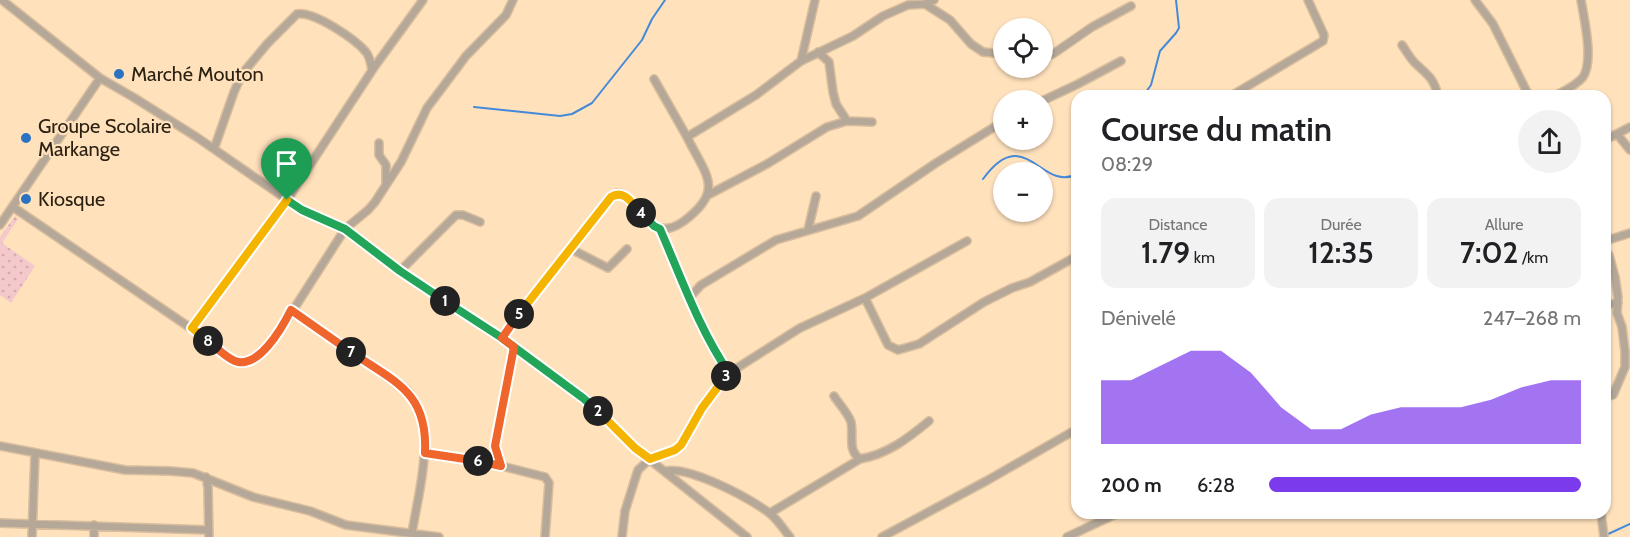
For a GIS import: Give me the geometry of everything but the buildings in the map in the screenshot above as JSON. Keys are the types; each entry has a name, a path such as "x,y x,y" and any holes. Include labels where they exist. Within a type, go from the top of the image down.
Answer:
{"street":[{"path":"2,0 100,78 214,149 302,210 345,229 400,271 502,338 583,398 635,448 747,537"},
{"path":"192,328 287,200 372,70 423,0"},
{"path":"13,207 192,328 233,361 242,362 259,356 283,326 291,310 345,229 368,210 400,162 427,108 466,56 506,15 513,0"},
{"path":"801,61 815,0"},
{"path":"687,136 756,95 801,61 853,36 893,11 908,5 925,4 934,0"},
{"path":"1241,90 1323,41 1324,35 1308,0"},
{"path":"1475,0 1502,39 1526,90"},
{"path":"1565,90 1585,75 1587,65 1586,32 1581,0"},
{"path":"925,4 950,20 971,44 983,52 993,53"},
{"path":"1053,54 1092,27 1131,6"},
{"path":"214,149 242,74 267,44 297,14 308,14 350,39 367,53 372,70"},
{"path":"1402,45 1415,64 1428,73 1436,90"},
{"path":"818,52 829,62 832,92 836,104 847,121"},
{"path":"1053,96 1121,60"},
{"path":"0,225 100,78"},
{"path":"502,338 611,197 617,193 622,194 654,226 660,229 676,227 699,210 708,195 708,179 687,136 654,79"},
{"path":"708,195 767,164 827,127 847,121 872,122"},
{"path":"1611,137 1630,127"},
{"path":"690,297 701,285 776,240 858,216 993,129"},
{"path":"1617,134 1630,150"},
{"path":"379,143 379,155 386,165 386,183"},
{"path":"808,230 816,196"},
{"path":"400,271 456,215 463,215 480,222"},
{"path":"660,229 716,354 729,373"},
{"path":"1611,240 1630,233"},
{"path":"622,537 632,486 638,471 650,459 675,450 681,445 702,408 729,373 800,328 865,298 967,241"},
{"path":"571,249 608,268 627,249"},
{"path":"865,298 888,345 902,350 920,344 960,315 984,302 1030,282 1071,259"},
{"path":"1611,262 1626,361 1611,395"},
{"path":"1611,304 1618,303"},
{"path":"291,310 407,390 418,406 424,434 425,453 412,533"},
{"path":"501,466 495,446 514,347"},
{"path":"834,396 849,418 852,450 860,459"},
{"path":"770,513 860,459 894,448 929,421"},
{"path":"882,537 1071,432"},
{"path":"0,446 125,470 170,471 206,477 223,487 310,511 370,533 412,533 439,537"},
{"path":"425,453 501,466 548,479 545,537"},
{"path":"32,537 35,454"},
{"path":"665,471 680,470 729,489 770,513 790,537"},
{"path":"0,523 94,525 208,533 206,477"},
{"path":"1067,537 1105,519"},
{"path":"1602,519 1604,537"},
{"path":"94,525 94,537"}],"shaded area":[{"path":"15,216 18,219 2,243 35,266 11,303 0,295 0,237"}],"waterway":[{"path":"474,107 560,116 572,114 592,103 642,40 665,0"},
{"path":"1147,90 1151,85 1160,51 1179,28 1176,0"},
{"path":"983,179 998,163 1010,156 1022,157 1053,175 1071,175"},
{"path":"1606,535 1630,524"}],"place":[{"name":"Marché Mouton","path":"119,74"},
{"name":"Groupe Scolaire Markange","path":"26,138"},
{"name":"Kiosque","path":"26,199"}],"route":[{"path":"287,200 192,328 233,361 250,361 259,356 283,326 291,310 407,390 418,406 424,434 425,453 501,466 495,446 514,347 502,338 533,295 611,197 617,193 622,194 654,226 660,229 706,334 729,373 702,408 681,445 663,456 650,459 635,448 593,406 502,338 400,271 345,229 302,210 287,200"}]}
